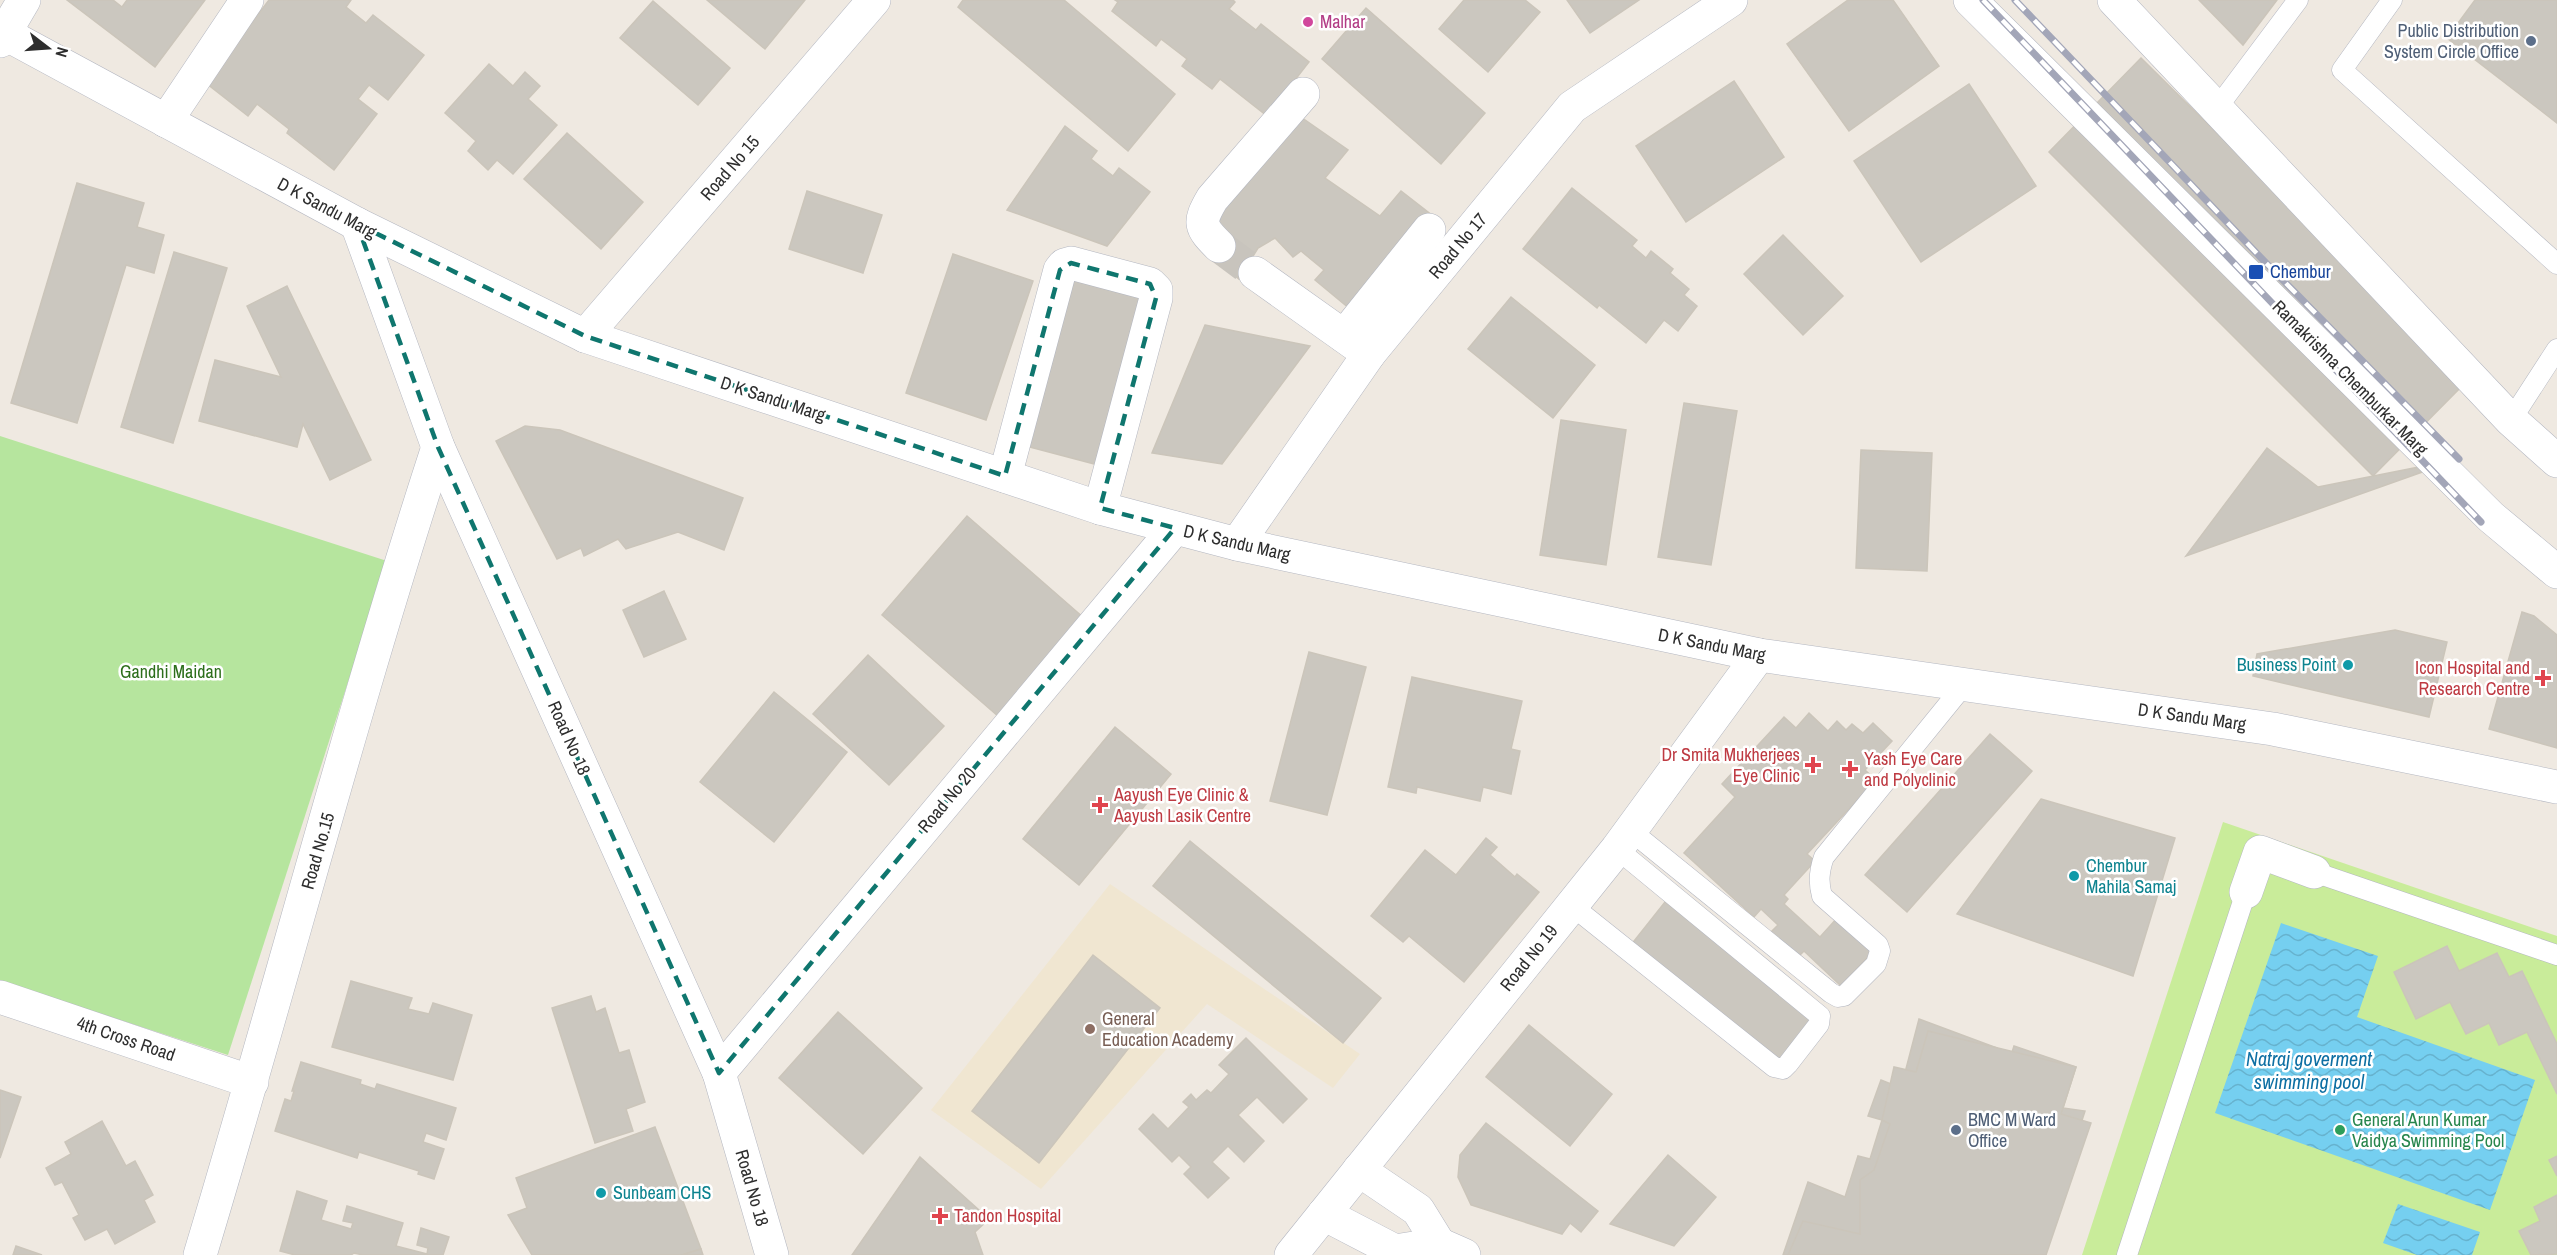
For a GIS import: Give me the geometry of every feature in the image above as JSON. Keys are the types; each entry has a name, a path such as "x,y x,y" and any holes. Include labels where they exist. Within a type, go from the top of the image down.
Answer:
{"street":[{"path":"1,35 24,0"},
{"path":"166,121 247,0"},
{"name":"Road No 15","path":"585,336 874,0"},
{"name":"Road No 17","path":"1236,544 1357,345 1402,289 1572,107 1731,0"},
{"name":"Ramakrishna Chemburkar Marg","path":"1970,0 2491,517 2557,572"},
{"path":"2114,0 2511,420 2557,461"},
{"name":"D K Sandu Marg","path":"1,35 166,121 357,225 585,336 1100,508 1236,544 1759,655 2273,729 2557,787"},
{"path":"1218,246 1205,231 1202,223 1208,206 1303,94"},
{"name":"Road No 18","path":"357,225 438,447 719,1073 772,1255"},
{"path":"1402,289 1429,230"},
{"path":"1005,476 1060,270 1064,264 1071,263 1150,284 1156,290 1156,298 1100,508"},
{"path":"1255,273 1357,345"},
{"name":"Road No.15","path":"200,1255 252,1082 399,565 438,447"},
{"name":"Road No 20","path":"719,1073 1175,528"},
{"name":"Road No 19","path":"1291,1255 1624,840 1759,655"},
{"path":"2246,892 2260,852 2314,872"},
{"name":"4th Cross Road","path":"0,997 252,1082"},
{"path":"1359,1170 1418,1210 1451,1250"},
{"path":"1323,1214 1395,1251 1451,1250"}],"lane":[{"path":"2217,108 2298,0"},
{"path":"2392,0 2342,70 2557,264"},
{"path":"2511,420 2557,349"},
{"path":"1624,840 1832,993 1838,997 1844,996 1876,964 1880,951 1878,945 1822,896 1819,886 1819,870 1824,857 1964,685"},
{"path":"1571,905 1774,1067 1783,1069 1788,1064 1819,1024 1820,1016 1624,840"},
{"path":"2314,872 2557,955"},
{"path":"2127,1255 2246,892"}],"highlighted area":[{"path":"357,224 585,336 1005,476 1060,270 1071,263 1150,284 1156,298 1100,508 1175,528 719,1073 438,447"}],"shaded area":[{"name":"General Education Academy","path":"1110,884 1360,1054 1333,1088 1207,1004 1041,1189 931,1110"}],"green space":[{"name":"Gandhi Maidan","path":"0,436 387,561 228,1055 0,981"},
{"name":"General Arun Kumar Vaidya Swimming Pool","path":"2223,822 2557,936 2557,1255 2082,1255"}],"water":[{"name":"Natraj goverment swimming pool","path":"2281,923 2378,956 2357,1017 2535,1080 2490,1210 2215,1113"},
{"path":"2398,1204 2480,1232 2472,1255 2417,1255 2383,1243"}],"building":[{"path":"67,0 113,0 122,7 127,0 205,0 155,67"},
{"path":"269,0 351,0 346,7 366,23 373,15 424,55 388,100 369,85 358,99 377,114 334,170 287,133 289,129 257,104 248,116 206,83"},
{"path":"707,0 805,0 765,49"},
{"path":"963,0 1064,0 1175,94 1128,151 958,7"},
{"path":"1115,0 1233,0 1235,2 1229,9 1256,30 1261,24 1309,62 1267,116 1220,79 1212,89 1182,66 1187,59 1161,39 1156,46 1112,11 1118,2"},
{"path":"1464,0 1525,0 1540,12 1488,72 1439,29"},
{"path":"1567,0 1639,0 1590,33"},
{"path":"1848,0 1893,0 1939,66 1849,131 1787,44"},
{"path":"2199,0 2277,0 2243,45"},
{"path":"2475,0 2557,0 2557,123 2447,38"},
{"path":"653,1 730,68 698,105 620,38"},
{"path":"1366,8 1485,113 1441,164 1322,59"},
{"path":"2141,58 2467,381 2373,476 2049,152"},
{"path":"489,64 513,86 525,72 540,86 528,99 557,125 513,174 497,160 488,170 468,151 476,141 445,113"},
{"path":"1734,81 1784,157 1686,222 1636,146"},
{"path":"1969,84 2036,186 1921,262 1854,161"},
{"path":"1298,115 1348,150 1325,178 1380,216 1401,191 1433,216 1356,314 1315,280 1324,270 1301,251 1293,257 1275,238 1258,248 1239,279 1217,260 1210,221 1243,189"},
{"path":"1065,126 1097,151 1091,159 1113,176 1119,168 1150,192 1107,246 1007,210"},
{"path":"567,133 643,202 601,249 524,179"},
{"path":"77,183 144,203 137,227 164,235 154,273 126,265 77,423 11,403"},
{"path":"1572,188 1637,240 1632,246 1646,258 1651,251 1673,269 1670,273 1689,289 1684,295 1697,306 1678,331 1664,320 1646,343 1599,305 1597,308 1523,249"},
{"path":"807,191 882,215 863,273 789,249"},
{"path":"1783,235 1843,296 1803,335 1744,274"},
{"path":"174,252 227,268 173,443 121,427"},
{"path":"953,254 1033,281 986,420 906,393"},
{"path":"1068,273 1148,295 1102,466 1022,445"},
{"path":"287,286 371,460 330,480 303,424 297,447 199,421 215,360 281,377 247,306"},
{"path":"1511,297 1595,365 1553,418 1468,349"},
{"path":"1205,325 1310,346 1222,464 1152,453"},
{"path":"1684,403 1737,411 1711,565 1658,557"},
{"path":"1561,420 1626,430 1606,565 1540,555"},
{"path":"525,426 560,430 743,498 724,550 678,532 626,549 618,539 584,556 581,548 557,559 496,441"},
{"path":"2267,448 2318,487 2459,459 2186,556"},
{"path":"1861,450 1932,453 1927,571 1856,568"},
{"path":"967,516 1084,618 999,717 882,615"},
{"path":"664,591 686,639 644,657 623,610"},
{"path":"2522,612 2534,616 2557,635 2557,748 2489,729"},
{"name":"Business Point","path":"2395,630 2447,642 2429,717 2253,676 2257,654"},
{"path":"1309,652 1366,667 1327,815 1270,801"},
{"path":"868,655 944,726 889,785 813,714"},
{"path":"1412,677 1522,701 1511,749 1520,751 1511,794 1483,787 1480,801 1417,787 1416,793 1388,787"},
{"path":"774,692 847,752 774,842 700,782"},
{"path":"1809,713 1828,731 1837,721 1846,730 1852,724 1863,733 1873,723 1892,741 1865,770 1876,780 1807,854 1815,861 1784,895 1788,899 1784,904 1820,937 1838,917 1874,950 1841,986 1804,951 1797,958 1770,933 1778,925 1761,909 1754,917 1684,853 1735,797 1722,784 1784,717 1796,728"},
{"path":"1115,727 1171,774 1079,885 1023,839"},
{"path":"1990,734 2032,771 1907,912 1865,875"},
{"name":"Chembur Mahila Samaj","path":"2041,799 2175,838 2133,976 1957,914"},
{"path":"1486,838 1497,847 1490,855 1515,877 1517,874 1539,892 1464,982 1409,936 1403,942 1371,916 1425,850 1456,875"},
{"path":"1190,841 1381,998 1343,1043 1153,886"},
{"path":"1665,902 1814,1020 1780,1063 1631,945"},
{"path":"2447,946 2459,971 2497,953 2509,977 2522,971 2557,1044 2557,1094 2527,1032 2499,1045 2489,1023 2466,1034 2450,1002 2416,1019 2394,972"},
{"path":"1093,955 1160,1008 1039,1163 972,1111"},
{"path":"351,981 412,998 408,1009 429,1014 433,1003 472,1015 453,1080 332,1047"},
{"path":"591,996 596,1012 605,1008 619,1053 629,1050 645,1102 626,1109 633,1131 595,1143 552,1008"},
{"path":"838,1012 922,1088 863,1154 779,1078"},
{"path":"1919,1019 1997,1048 1990,1079 2002,1084 2014,1046 2076,1067 2063,1108 2085,1111 2038,1255 1783,1255 1808,1182 1845,1197 1858,1156 1870,1159 1882,1120 1868,1116 1881,1080 1901,1088"},
{"path":"1529,1025 1612,1094 1570,1146 1486,1077"},
{"path":"1928,1031 2076,1067 2061,1114 2091,1123 2046,1255 1788,1255 1803,1221 1860,1234 1860,1180 1874,1170 1890,1124 1882,1120 1894,1067 1916,1072"},
{"path":"1246,1038 1307,1099 1283,1123 1257,1097 1238,1115 1264,1141 1244,1162 1228,1146 1212,1162 1229,1178 1208,1198 1184,1174 1191,1167 1179,1155 1172,1162 1139,1129 1153,1114 1168,1129 1189,1107 1183,1102 1191,1094 1196,1100 1207,1090 1211,1093 1229,1074 1219,1065"},
{"path":"301,1062 361,1080 360,1084 375,1089 377,1084 456,1108 446,1140 426,1133 423,1142 444,1149 434,1179 418,1174 419,1171 359,1152 357,1158 275,1131 285,1099 291,1101"},
{"path":"0,1090 21,1097 0,1158"},
{"path":"102,1121 126,1166 135,1161 153,1195 144,1200 155,1222 115,1244 107,1229 85,1240 73,1218 79,1215 62,1182 55,1185 46,1168 71,1154 65,1142"},
{"path":"1486,1123 1598,1211 1581,1232 1570,1223 1562,1234 1471,1205 1458,1177 1460,1155"},
{"name":"Sunbeam CHS","path":"655,1127 701,1249 682,1255 532,1255 508,1215 527,1208 516,1178"},
{"path":"1668,1155 1716,1197 1674,1246 1610,1224"},
{"path":"2557,1156 2557,1176 2549,1160"},
{"path":"920,1157 989,1219 975,1232 983,1255 852,1255"},
{"path":"297,1191 327,1201 321,1220 351,1229 353,1223 343,1221 347,1206 403,1223 396,1246 427,1254 428,1248 417,1245 421,1228 449,1237 443,1255 354,1253 351,1255 295,1255 280,1251"},
{"path":"2557,1195 2557,1254 2531,1255 2519,1231 2540,1221 2534,1207"},
{"path":"16,1246 42,1255 13,1255"},
{"path":"701,1249 703,1255 682,1255"}],"tunnel":[{"path":"1219,246 1255,273"}],"railway":[{"path":"1983,0 2481,522"},
{"path":"2015,0 2266,263 2459,459"}],"place":[{"name":"Malhar","path":"1308,22"},
{"name":"Public Distribution System Circle Office","path":"2531,41"},
{"name":"Chembur","path":"2256,272"},
{"name":"Business Point","path":"2348,665"},
{"name":"Icon Hospital and Research Centre","path":"2543,678"},
{"name":"Dr Smita Mukherjees Eye Clinic","path":"1813,765"},
{"name":"Yash Eye Care and Polyclinic","path":"1850,769"},
{"name":"Aayush Eye Clinic & Aayush Lasik Centre","path":"1100,805"},
{"name":"Chembur Mahila Samaj","path":"2074,876"},
{"name":"General Education Academy","path":"1090,1029"},
{"name":"BMC M Ward Office","path":"1956,1130"},
{"name":"General Arun Kumar Vaidya Swimming Pool","path":"2340,1130"},
{"name":"Sunbeam CHS","path":"601,1193"},
{"name":"Tandon Hospital","path":"940,1216"}]}
